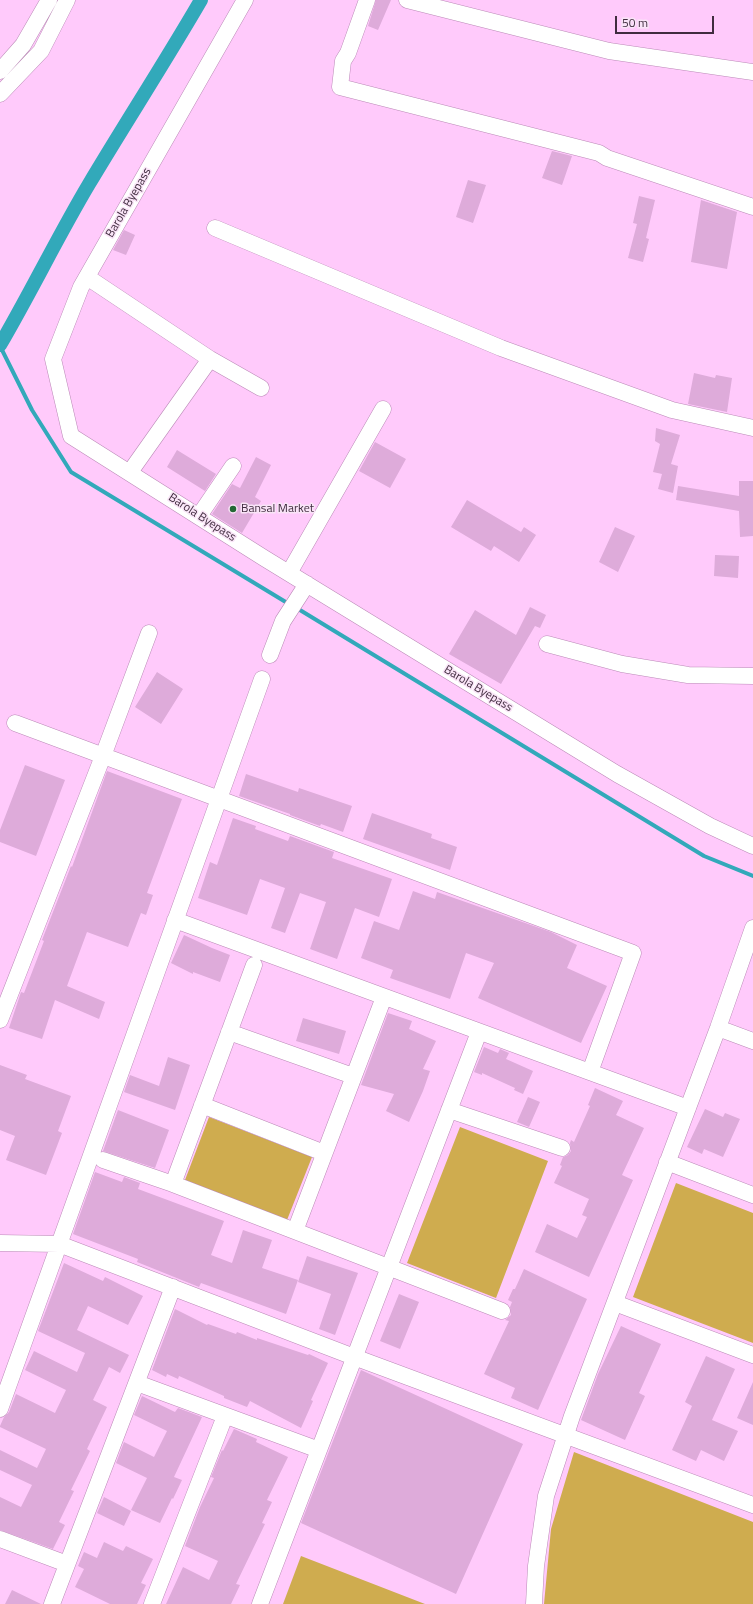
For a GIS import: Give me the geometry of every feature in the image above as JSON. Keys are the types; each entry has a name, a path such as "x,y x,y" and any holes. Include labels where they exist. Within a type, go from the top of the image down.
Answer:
{"street":[{"path":"0,71 23,45 49,0"},
{"path":"0,94 41,51 67,0"},
{"name":"Barola Byepass","path":"245,0 81,287 53,359 71,436 289,573 304,589 617,774 710,826 753,846"},
{"path":"367,0 348,53 343,61 340,87 599,153 607,158 753,207"},
{"path":"407,0 609,51 753,72"},
{"path":"215,228 500,348 672,410 753,428"},
{"path":"87,277 210,359 261,388"},
{"path":"130,472 210,359"},
{"path":"289,573 383,409"},
{"path":"199,516 233,466"},
{"path":"270,655 283,621 304,589"},
{"path":"0,1020 103,756 149,633"},
{"path":"547,644 622,664 688,675 753,676"},
{"path":"0,1409 262,679"},
{"path":"15,723 633,952 590,1072"},
{"path":"175,920 688,1108"},
{"path":"534,1604 536,1566 546,1496 565,1436 718,1028 753,928"},
{"path":"173,1184 254,965"},
{"path":"295,1231 384,997"},
{"path":"718,1028 753,1042"},
{"path":"229,1032 353,1076"},
{"path":"260,1604 479,1032"},
{"path":"202,1105 324,1153"},
{"path":"449,1110 562,1148"},
{"path":"103,1160 173,1184 502,1311"},
{"path":"667,1162 753,1195"},
{"path":"0,1243 59,1244 354,1357 753,1505"},
{"path":"52,1604 173,1287"},
{"path":"615,1303 753,1355"},
{"path":"137,1383 319,1450"},
{"path":"152,1604 225,1416"},
{"path":"0,1539 67,1564"}],"shaded area":[{"path":"209,1117 312,1157 287,1220 185,1180"},
{"path":"460,1127 548,1161 496,1298 407,1263"},
{"path":"676,1183 753,1213 753,1343 633,1297"},
{"path":"574,1452 753,1522 753,1604 544,1604 551,1529"},
{"path":"301,1556 425,1604 283,1604"}],"building":[{"path":"376,0 391,0 378,30 368,26"},
{"path":"552,151 572,156 562,185 542,178"},
{"path":"468,180 486,185 473,223 456,217"},
{"path":"639,196 655,200 646,238 649,239 643,262 628,258 637,224 633,223"},
{"path":"701,200 737,212 727,269 691,262"},
{"path":"124,230 135,235 126,255 113,250"},
{"path":"694,373 715,378 716,375 732,378 727,412 688,404"},
{"path":"656,428 680,435 671,464 678,466 673,493 658,489 662,474 653,472 660,444 655,441"},
{"path":"375,442 406,459 390,488 359,471"},
{"path":"177,450 216,474 205,491 167,467"},
{"name":"Bansal Market","path":"256,457 271,465 255,497 261,501 242,533 212,514 232,484 240,488"},
{"path":"739,481 753,481 753,536 740,537 739,511 676,500 678,486 739,496"},
{"path":"467,500 521,532 524,527 536,535 519,562 494,546 491,551 451,527"},
{"path":"615,527 635,536 618,572 599,562"},
{"path":"715,555 739,556 738,578 714,576"},
{"path":"530,607 546,615 540,628 535,626 501,684 449,654 475,610 516,635"},
{"path":"157,672 183,689 161,724 135,707"},
{"path":"25,765 65,780 36,856 0,842 0,830"},
{"path":"107,771 182,799 147,893 153,895 146,915 141,913 128,947 87,932 67,986 105,1002 99,1019 55,1000 42,1039 9,1028 21,992 24,993 44,941 42,940 71,866 72,867"},
{"path":"246,774 298,792 299,788 352,806 343,832 321,824 320,826 239,796"},
{"path":"372,813 432,834 431,838 457,847 450,870 363,839"},
{"path":"233,818 256,826 255,829 288,841 290,836 334,852 332,858 392,879 379,917 355,908 337,959 310,949 326,902 300,893 285,933 271,928 285,888 260,879 247,915 198,898 210,862 217,865"},
{"path":"413,891 435,899 437,892 551,932 577,945 567,968 607,986 581,1043 478,998 494,963 466,953 450,999 390,978 393,970 361,958 374,921 399,930"},
{"path":"184,935 230,955 220,982 193,972 193,974 171,963"},
{"path":"388,1013 412,1021 409,1029 436,1041 423,1069 430,1071 409,1122 386,1111 394,1094 361,1085"},
{"path":"303,1018 346,1031 339,1054 296,1041"},
{"path":"484,1047 498,1053 500,1049 509,1053 506,1059 533,1071 523,1094 514,1090 515,1088 482,1073 482,1075 474,1072"},
{"path":"168,1057 190,1065 175,1110 124,1092 130,1075 159,1086"},
{"path":"0,1065 27,1075 25,1079 71,1096 58,1131 62,1133 46,1175 6,1160 15,1136 0,1130"},
{"path":"595,1088 623,1101 616,1115 644,1128 622,1175 633,1180 589,1277 535,1252 547,1224 577,1238 587,1217 582,1215 589,1199 554,1183 562,1166 560,1165 563,1157 568,1155 571,1151 571,1140 574,1142 590,1106 588,1105"},
{"path":"528,1097 540,1102 529,1127 517,1122"},
{"path":"705,1109 723,1117 725,1113 740,1119 723,1157 704,1149 702,1154 687,1147"},
{"path":"118,1110 169,1130 155,1168 103,1151"},
{"path":"95,1172 122,1182 124,1177 140,1183 138,1189 224,1221 211,1255 232,1263 243,1230 272,1240 262,1268 298,1280 286,1314 201,1283 199,1287 137,1262 138,1259 73,1234"},
{"path":"307,1256 358,1273 335,1335 319,1329 331,1294 298,1282"},
{"path":"64,1263 103,1281 105,1277 143,1296 128,1325 88,1306 77,1330 129,1355 120,1373 109,1367 93,1400 107,1407 87,1449 90,1451 71,1490 74,1491 59,1522 65,1525 53,1549 0,1530 0,1497 21,1507 32,1485 0,1470 0,1450 37,1468 46,1449 0,1426 4,1417 9,1412 16,1394 55,1413 66,1390 25,1370 34,1351 77,1372 85,1353 38,1331"},
{"path":"524,1269 587,1299 538,1410 511,1398 515,1388 484,1374 509,1321 505,1320 511,1315 510,1307 512,1302 508,1300"},
{"path":"399,1294 419,1302 400,1349 380,1341"},
{"path":"175,1309 207,1325 208,1324 236,1334 237,1332 257,1340 257,1338 308,1355 309,1354 328,1363 311,1400 313,1401 301,1428 250,1401 247,1407 224,1398 224,1396 179,1376 178,1379 167,1374 166,1377 152,1370"},
{"path":"621,1326 661,1344 639,1393 645,1396 625,1440 581,1420 598,1374"},
{"path":"706,1356 735,1369 712,1420 738,1431 724,1461 701,1450 696,1461 672,1450 692,1406 685,1402"},
{"path":"361,1370 523,1444 456,1594 301,1523"},
{"path":"753,1382 753,1425 737,1418"},
{"path":"142,1396 175,1412 178,1408 202,1417 174,1477 182,1480 160,1523 131,1510 147,1478 116,1463 124,1442 154,1457 167,1431 134,1415"},
{"path":"234,1429 257,1439 256,1442 288,1457 267,1500 272,1502 262,1523 265,1524 236,1584 240,1585 231,1604 166,1604 183,1567 209,1580 218,1561 185,1546 200,1507 214,1478 211,1477 222,1450 223,1451"},
{"path":"104,1497 131,1511 124,1526 97,1513"},
{"path":"104,1542 123,1551 126,1546 153,1559 141,1583 146,1585 137,1604 110,1604 75,1587 84,1569 78,1566 84,1552 97,1558"},
{"path":"12,1590 41,1604 5,1604"}],"waterway":[{"path":"0,345 89,184 201,0"},
{"path":"0,346 32,410 71,472 289,604"},
{"path":"295,607 704,856 753,876"}],"place":[{"name":"Bansal Market","path":"233,509"}]}
